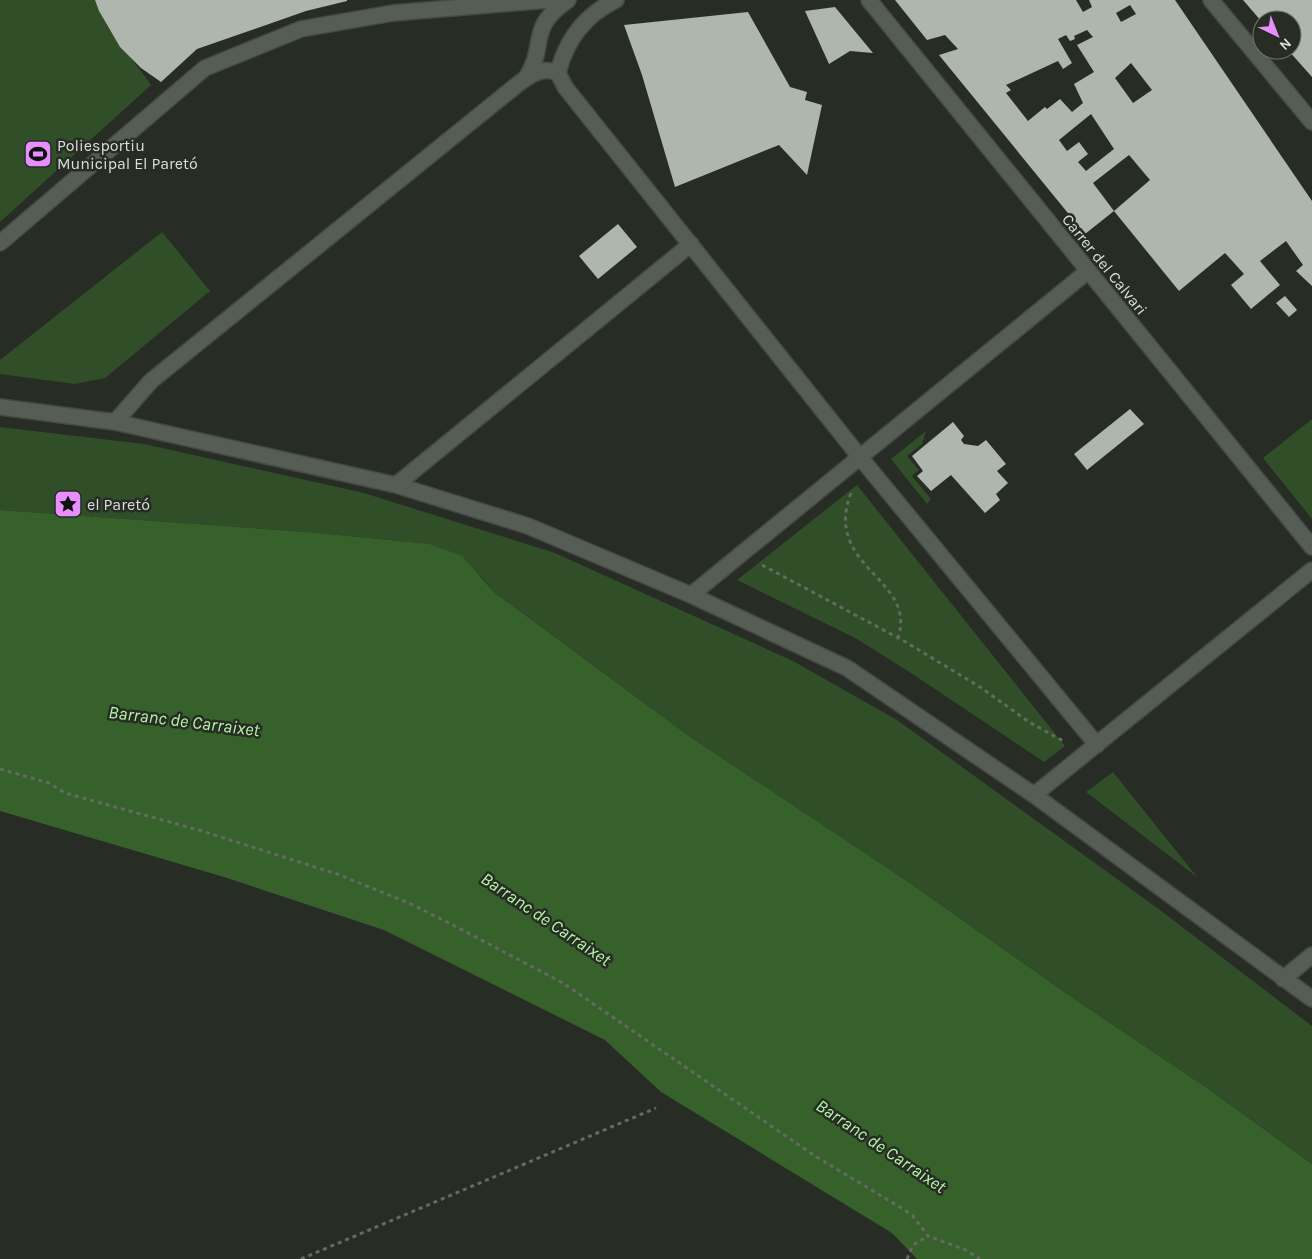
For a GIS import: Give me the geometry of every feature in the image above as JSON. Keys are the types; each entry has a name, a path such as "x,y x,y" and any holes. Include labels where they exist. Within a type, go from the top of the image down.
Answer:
{"street":[{"path":"0,243 205,68 301,30 393,13 548,0"},
{"path":"526,78 535,60 541,25 554,10 568,0"},
{"path":"558,74 567,46 586,19 616,0"},
{"path":"1212,0 1312,122"},
{"name":"Carrer del Calvari","path":"870,2 1312,547"},
{"path":"115,422 151,381 526,78 539,71 551,70 558,74 565,88 860,456 1097,745"},
{"path":"396,485 691,244"},
{"path":"691,595 1088,272"},
{"path":"0,407 115,422 396,485 528,526 691,595 848,668 1034,795 1312,999"},
{"path":"1034,795 1312,570"},
{"path":"1283,979 1312,955"}],"path":[{"path":"852,490 846,505 848,537 858,557 894,597 901,619 898,638"},
{"path":"754,562 796,582 898,638 980,687 1029,722 1068,743"},
{"path":"0,769 49,783 65,792 93,801 202,831 337,874 411,904 562,984 815,1156 903,1209 912,1216 928,1236 966,1250 980,1259"},
{"path":"301,1259 656,1108"},
{"path":"906,1259 913,1245 928,1236"}],"shaded area":[{"name":"Poliesportiu Municipal El Paretó","path":"0,0 95,0 113,35 151,85 0,222"},
{"path":"162,232 210,291 105,378 75,384 0,374 0,360"},
{"path":"1312,419 1312,519 1263,458"},
{"path":"0,427 144,444 364,493 555,553 793,661 897,720 1160,910 1312,1026 1312,1164 1204,1086 1070,996 904,879 689,736 495,593 475,570 458,557 430,544 308,532 0,510"},
{"path":"926,431 922,444 907,456 919,470 912,476 931,499 927,504 891,459"},
{"path":"857,485 1065,746 1044,762 857,639 737,580"},
{"path":"1113,772 1197,877 1086,792"}],"water":[{"name":"Barranc de Carraixet","path":"0,510 308,532 430,544 462,556 495,593 689,736 904,879 1070,996 1204,1086 1312,1164 1312,1259 917,1259 892,1233 661,1092 605,1040 384,930 224,877 0,811"}],"building":[{"path":"95,0 347,1 306,11 197,49 161,82 141,68 120,47 99,11"},
{"path":"895,0 1076,0 1083,12 1092,7 1089,0 1175,0 1312,201 1312,286 1296,271 1303,265 1286,241 1260,261 1280,285 1251,309 1231,285 1244,274 1225,253 1179,291 1114,211 1085,234 939,55 958,49 945,35 927,40","holes":["1130,5 1136,14 1121,22 1116,13","1087,30 1093,37 1077,45 1094,72 1074,84 1083,103 1072,112 1060,99 1047,109 1045,107 1028,121 1006,93 1011,90 1006,85 1058,61 1063,69 1072,63 1058,39 1066,35 1070,41 1075,39 1074,36","1131,63 1152,90 1133,103 1115,78","1091,114 1114,149 1086,171 1078,162 1088,154 1079,142 1067,151 1059,140","1129,155 1150,180 1114,211 1093,183"]},
{"path":"1243,0 1312,0 1312,77 1297,60 1302,60 1302,10 1252,10"},
{"path":"835,7 873,53 850,51 829,64 805,11"},
{"path":"748,12 790,87 807,92 805,100 822,105 807,175 779,145 675,187 642,75 624,25"},
{"path":"618,224 637,247 598,279 579,256"},
{"path":"1285,296 1297,310 1289,317 1276,303"},
{"path":"1130,409 1144,424 1087,470 1074,454"},
{"path":"953,422 964,436 961,440 964,444 978,446 986,440 1006,464 997,471 1008,483 996,494 1000,500 985,513 951,475 931,491 917,476 923,471 912,456"}],"place":[{"name":"Poliesportiu Municipal El Paretó","path":"38,154"},
{"name":"el Paretó","path":"68,504"}]}
